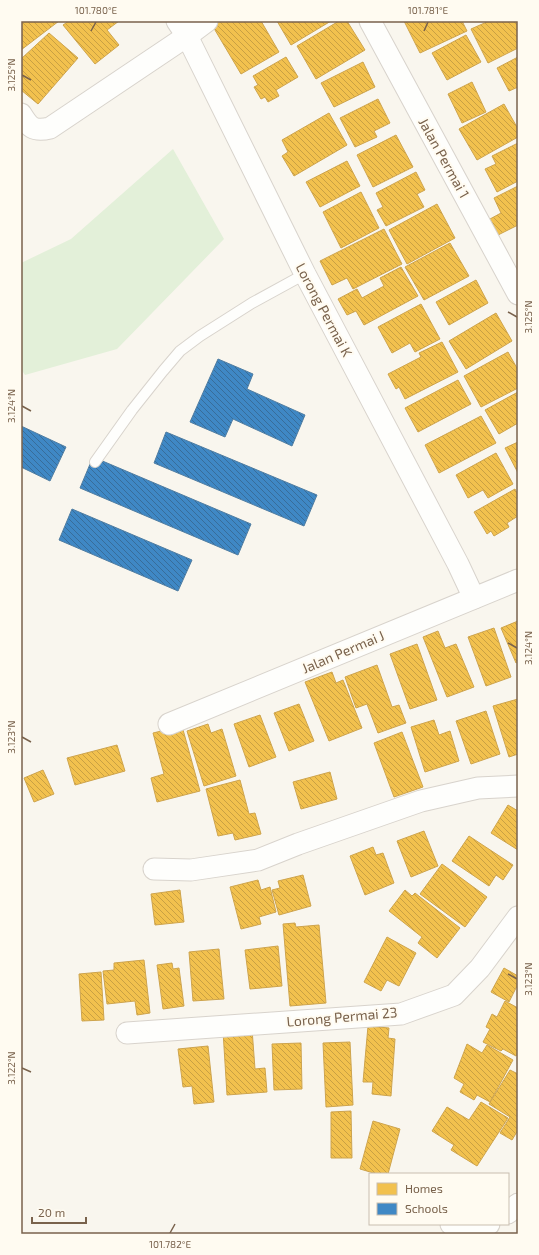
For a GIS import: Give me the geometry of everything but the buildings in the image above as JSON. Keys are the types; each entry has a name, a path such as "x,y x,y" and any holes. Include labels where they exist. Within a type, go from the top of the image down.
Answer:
{"street":[{"path":"25,119 35,129 42,130 50,128 182,28 207,21"},
{"name":"Jalan Permai 1","path":"370,21 518,294"},
{"name":"Lorong Permai K","path":"182,28 304,274 458,564 474,598"},
{"name":"Jalan Permai J","path":"169,724 518,580"},
{"path":"154,869 191,870 258,860 298,844 421,801 478,788 518,786"},
{"name":"Lorong Permai 23","path":"127,1033 401,1014 454,995 480,968 518,917"},
{"path":"509,1212 518,1204"},
{"path":"458,1225 481,1228 487,1225"}],"lane":[{"path":"95,462 132,410 180,351 200,336 252,303 304,274"}],"green space":[{"path":"173,149 224,239 117,349 25,375 21,369 21,263 71,239"}]}
